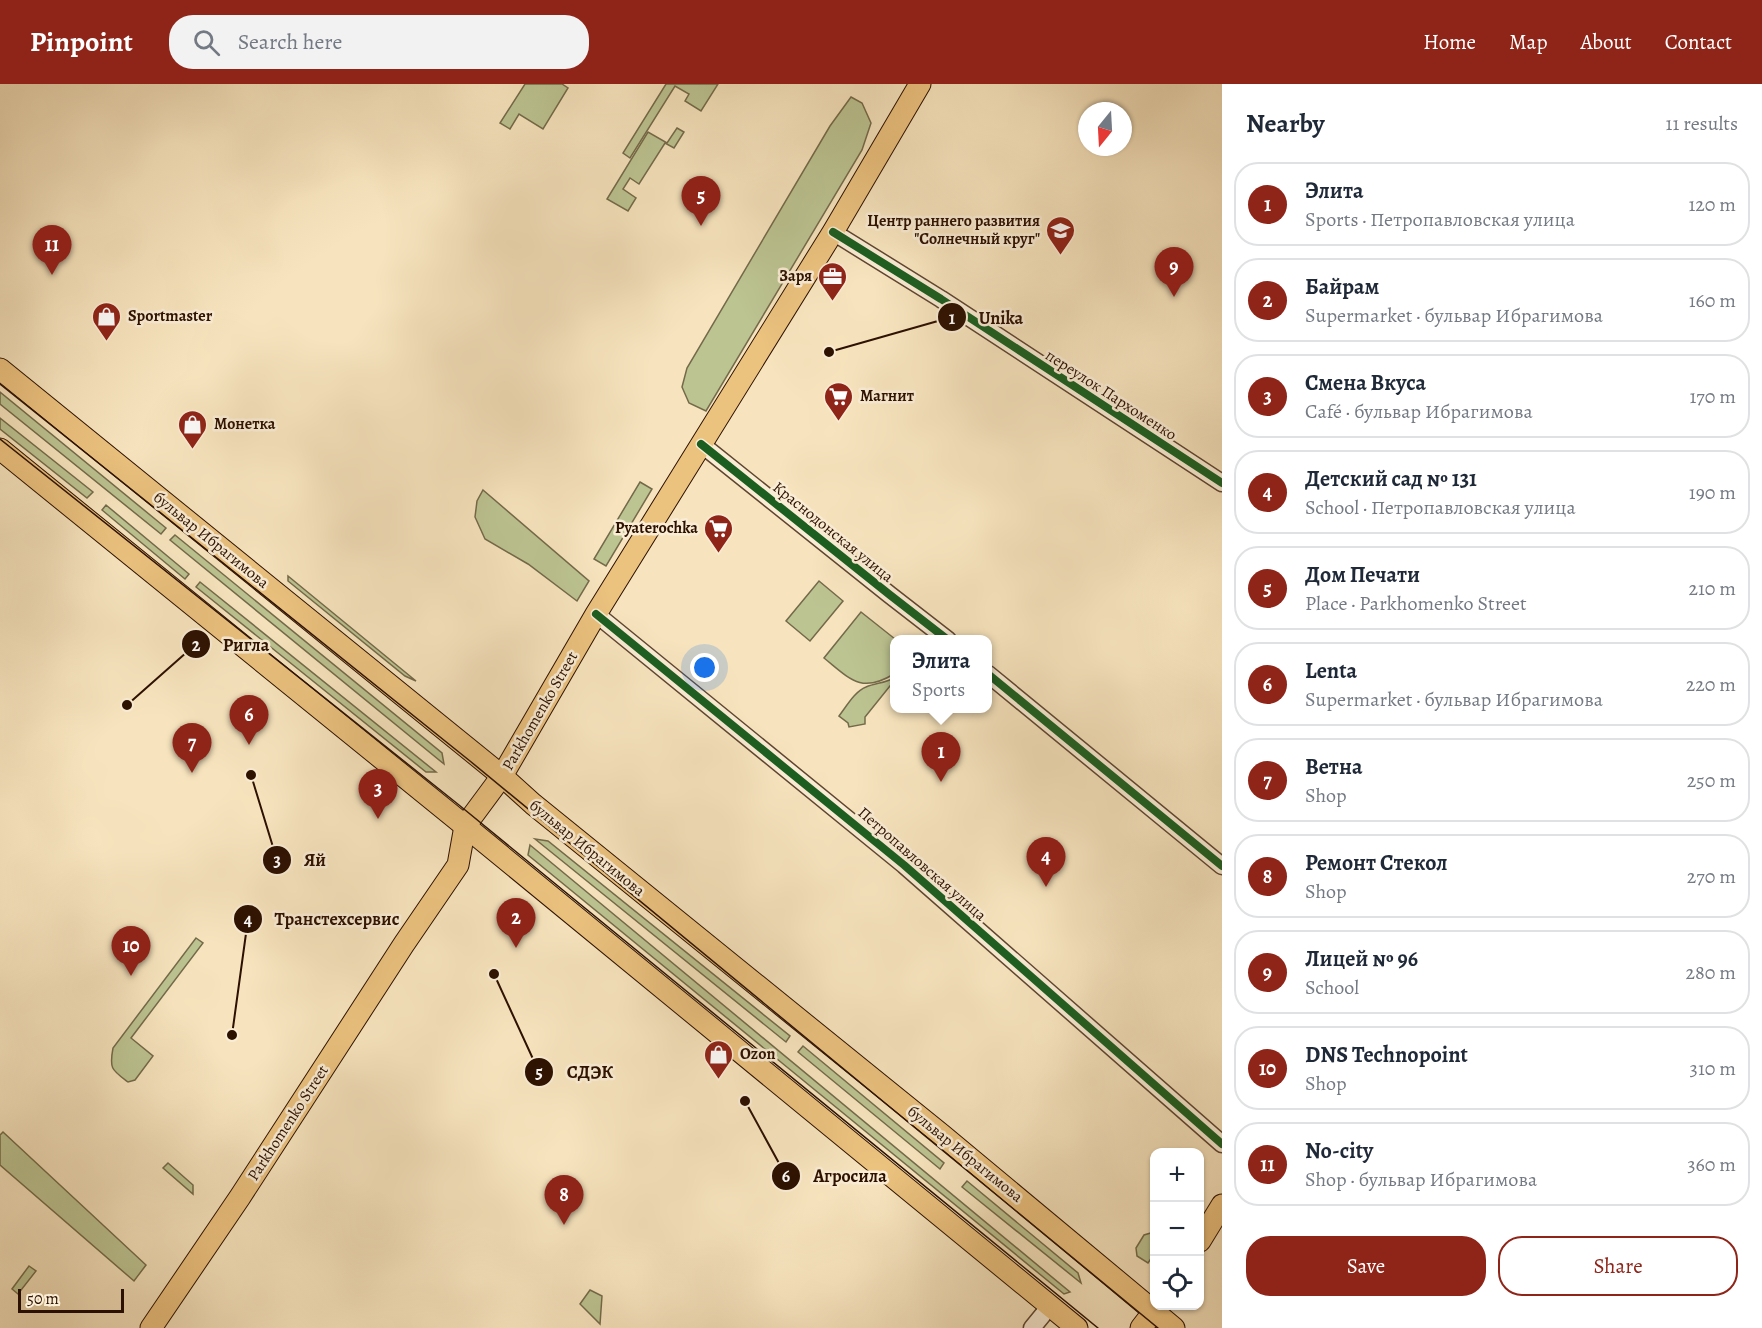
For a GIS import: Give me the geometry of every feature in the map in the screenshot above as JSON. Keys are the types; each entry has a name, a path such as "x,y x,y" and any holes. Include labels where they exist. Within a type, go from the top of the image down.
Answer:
{"main road":[{"name":"Parkhomenko Street","path":"151,1328 458,865 465,826 502,776 596,614 833,232 920,84"},
{"name":"бульвар Ибрагимова","path":"0,369 1150,1303"},
{"path":"0,449 465,826 1077,1328"},
{"path":"1204,1234 1222,1205"},
{"path":"1141,1328 1154,1310"},
{"name":"бульвар Ибрагимова","path":"1158,1310 1174,1328"}],"street":[{"name":"переулок Пархоменко","path":"833,232 941,299 1222,483"},
{"name":"Краснодонская улица","path":"701,444 890,596 943,635"},
{"name":"Петропавловская улица","path":"596,614 904,865 1222,1144"},
{"path":"992,678 1222,866"},
{"path":"1032,1328 1050,1306"}],"green space":[{"path":"525,84 562,84 568,88 543,129 519,114 510,129 500,123"},
{"path":"666,84 718,84 701,111 685,101 689,94 675,86 630,158 623,153"},
{"path":"851,97 862,103 871,123 862,150 706,411 689,403 682,387 687,368 830,126"},
{"path":"677,128 684,132 674,148 665,143 639,184 630,178 623,189 636,198 628,211 607,199 648,132 667,143"},
{"path":"0,392 166,528 161,534 0,404"},
{"path":"0,418 93,492 87,498 0,429"},
{"path":"640,482 652,489 606,566 594,559"},
{"path":"483,490 589,581 577,601 528,564 485,539 475,517 477,501"},
{"path":"106,505 189,574 185,579 102,510"},
{"path":"175,535 442,753 444,764 170,540"},
{"path":"288,576 416,681 405,676 288,581"},
{"path":"819,581 843,601 810,641 786,621"},
{"path":"200,582 436,772 426,772 196,587"},
{"path":"861,612 890,635 890,676 883,680 873,683 856,681 824,658"},
{"path":"890,680 890,686 865,717 865,724 849,727 848,723 839,716 851,700 862,689"},
{"path":"535,839 548,841 790,1036 786,1042"},
{"path":"530,845 1070,1292 1064,1294 528,855"},
{"path":"196,938 203,943 131,1038 153,1056 135,1080 128,1082 113,1068 111,1060 113,1048"},
{"path":"803,1046 944,1163 940,1169 798,1052"},
{"path":"3,1132 146,1265 134,1281 0,1165 0,1135"},
{"path":"168,1163 193,1185 193,1194 163,1168"},
{"path":"967,1181 1078,1273 1081,1283 962,1187"},
{"path":"1150,1233 1148,1263 1137,1256 1136,1248 1144,1235"},
{"path":"29,1266 36,1271 18,1294 12,1289"},
{"path":"590,1290 602,1296 600,1324 580,1304"}],"tram line":[{"path":"0,384 470,761 1158,1328"},
{"path":"0,439 459,805 1098,1328"}],"cycle path":[{"path":"833,232 941,299 1222,483"},
{"path":"701,444 942,635"},
{"path":"596,614 904,865 1222,1144"},
{"path":"992,677 1222,866"}],"place":[{"name":"Дом Печати","path":"701,226"},
{"name":"Центр раннего развития \"Солнечный круг\"","path":"1061,256"},
{"name":"No-city","path":"52,275"},
{"name":"Лицей № 96","path":"1174,297"},
{"name":"Заря","path":"833,302"},
{"name":"Sportmaster","path":"107,342"},
{"name":"Unika","path":"829,352"},
{"name":"Магнит","path":"839,422"},
{"name":"Монетка","path":"193,450"},
{"name":"Pyaterochka","path":"719,554"},
{"name":"Ригла","path":"127,705"},
{"name":"Lenta","path":"249,745"},
{"name":"Ветна","path":"192,773"},
{"name":"Яй","path":"251,775"},
{"name":"Элита","path":"941,782"},
{"name":"Смена Вкуса","path":"378,819"},
{"name":"Детский сад № 131","path":"1046,887"},
{"name":"Байрам","path":"516,948"},
{"name":"СДЭК","path":"494,974"},
{"name":"DNS Technopoint","path":"131,976"},
{"name":"Транстехсервис","path":"232,1035"},
{"name":"Ozon","path":"719,1080"},
{"name":"Агросила","path":"745,1101"},
{"name":"Ремонт Стекол","path":"564,1225"}]}
